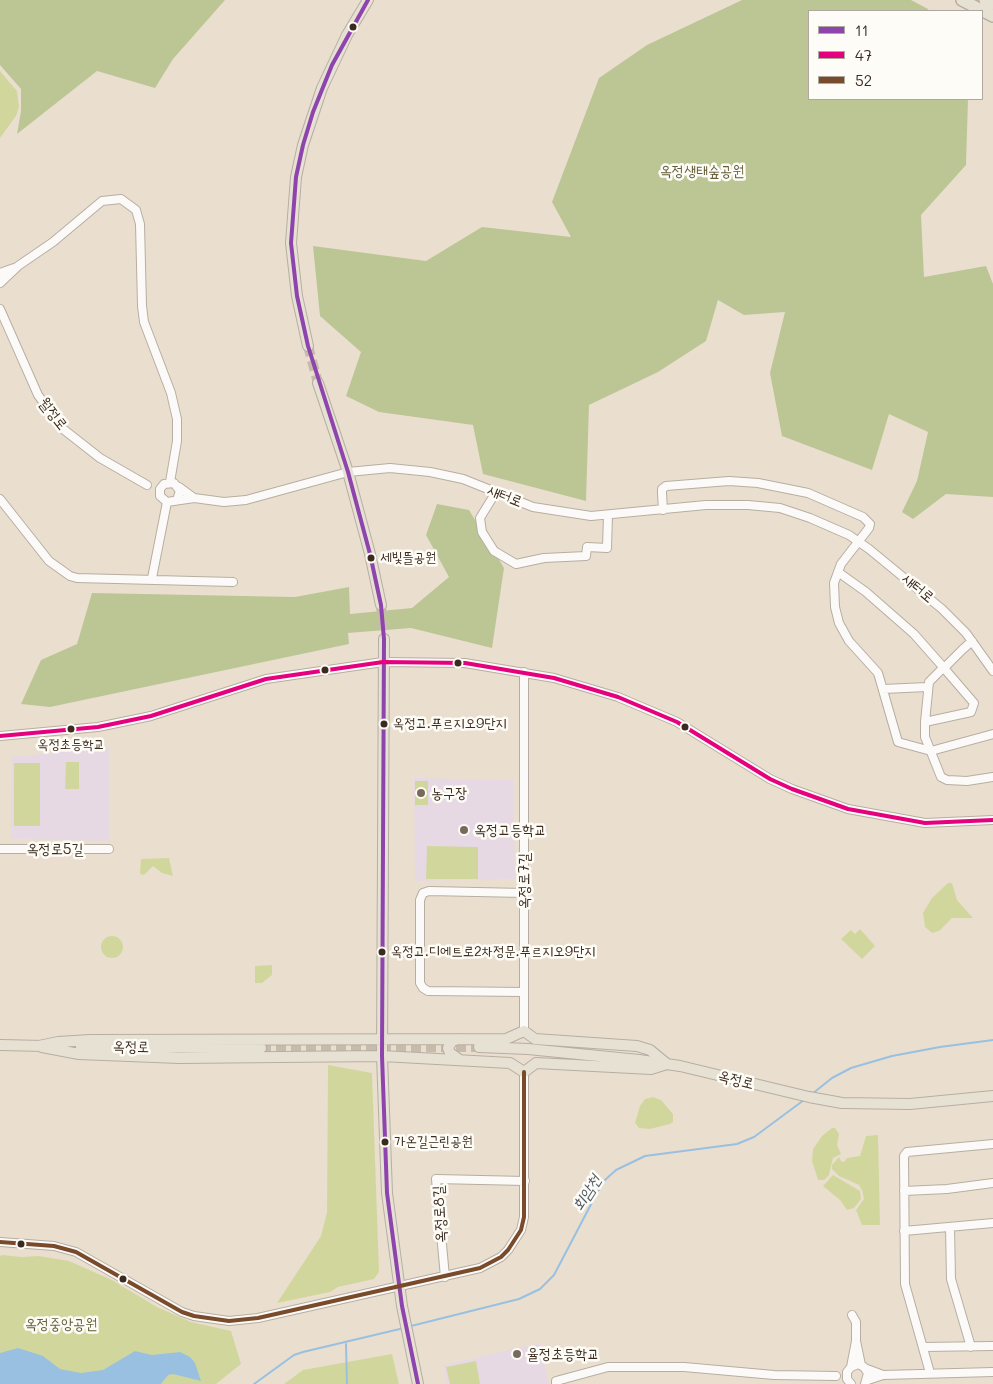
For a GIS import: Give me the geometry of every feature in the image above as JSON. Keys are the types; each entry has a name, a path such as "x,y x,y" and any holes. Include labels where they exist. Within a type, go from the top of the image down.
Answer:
{"highway":[{"path":"962,0 981,10"},
{"path":"985,0 993,4"}],"main road":[{"path":"308,346 297,296 292,243 296,177 303,145 322,88 347,35 368,0"},
{"path":"318,383 348,472 370,554 381,605"},
{"path":"384,639 382,1056 387,1193 402,1306 418,1384"},
{"path":"506,1039 524,1031 535,1039"},
{"path":"286,1039 290,1040 293,1047 293,1052 287,1057"},
{"path":"460,1039 452,1041 448,1048 450,1053 460,1060"},
{"path":"535,1039 637,1046 650,1050 666,1064 652,1069 382,1056 170,1058 73,1053 39,1046 58,1042 90,1040 535,1039"},
{"name":"옥정로","path":"0,1045 261,1048"},
{"name":"옥정로","path":"478,1047 565,1052 666,1064 842,1103 910,1104 993,1096"},
{"path":"510,1062 524,1072 536,1063"}],"street":[{"path":"0,283 18,266 53,242 102,201 121,199 136,210 140,224 144,322 171,393 178,419 177,441 170,482"},
{"path":"0,273 18,266"},
{"name":"월정로","path":"0,309 38,395 63,428 100,458 146,484"},
{"name":"새터로","path":"348,472 390,468 430,472 463,479 534,508 583,515 608,515 706,505 748,505 780,508 810,518 859,541 942,609 972,641 993,670"},
{"path":"167,502 194,498 224,502 246,500 348,472"},
{"path":"146,484 161,486 170,482"},
{"path":"170,482 194,498"},
{"path":"663,510 662,489 666,486 729,482 785,487 808,493 863,517 870,524 841,564 833,594 839,623 849,641 878,673 898,742 931,751 992,736"},
{"path":"146,484 167,502"},
{"path":"160,496 161,486"},
{"path":"177,500 180,494 179,487"},
{"path":"496,492 480,518 482,532 494,551 516,564 544,558 586,556 587,547 607,548 608,515"},
{"path":"0,499 49,561 70,576 78,578 152,578 233,582"},
{"path":"152,578 167,502"},
{"path":"838,572 866,592 901,622 971,698 974,708 963,714 925,722"},
{"path":"972,641 927,687 925,737 941,776 947,780 967,781 993,777"},
{"path":"0,736 98,727 151,716 266,679 384,662 458,662 554,678 618,697 677,722 770,779 848,809 925,822 993,820"},
{"name":"옥정로7길","path":"524,672 524,1031"},
{"path":"883,689 927,687"},
{"name":"옥정로5길","path":"0,849 109,849"},
{"path":"524,893 429,891 422,893 420,900 420,983 423,988 428,991 524,992"},
{"path":"0,1242 54,1246 76,1252 182,1312 194,1316 229,1321 258,1318 485,1266 508,1250 521,1230 524,1217 524,1072"},
{"path":"930,1373 905,1284 904,1157 907,1152 993,1144"},
{"name":"옥정로8길","path":"445,1276 436,1179 525,1182"},
{"path":"904,1191 947,1189 993,1183"},
{"path":"904,1230 993,1222"},
{"path":"950,1227 951,1279 971,1347"},
{"path":"850,1383 849,1369 856,1341 856,1322 852,1315"},
{"path":"856,1341 864,1367 865,1383 882,1375 993,1372"},
{"path":"923,1347 993,1346"},
{"path":"556,1384 556,1381 564,1378 608,1366 684,1366 774,1375 836,1376 850,1383"},
{"path":"836,1376 849,1369 864,1367 882,1375"}],"shaded area":[{"name":"옥정초등학교","path":"109,747 109,841 11,839 12,757"},
{"name":"옥정고등학교","path":"414,778 513,780 515,879 415,881"},
{"name":"율정초등학교","path":"540,1343 549,1384 447,1384 443,1365"}],"green space":[{"path":"0,0 225,0 173,59 155,88 97,71 17,134 21,111 21,89 0,65"},
{"name":"옥정생태숲공원","path":"742,0 911,0 928,9 808,10 808,100 968,100 966,165 921,215 924,277 986,266 993,284 993,497 946,494 913,519 902,512 917,481 928,432 889,414 872,470 782,436 770,373 785,312 744,315 718,300 706,341 658,372 589,405 586,501 483,474 473,425 379,412 346,396 361,352 320,316 313,246 426,261 482,227 571,237 552,202 599,78 647,45"},
{"path":"0,71 17,91 19,107 16,116 0,138"},
{"path":"437,504 469,510 504,568 492,648 411,628 348,633 349,644 50,707 21,704 41,660 77,644 92,593 295,597 349,587 350,614 412,608 449,577 426,535"},
{"path":"66,762 79,762 79,789 65,789"},
{"path":"14,763 40,763 40,826 14,826"},
{"name":"농구장","path":"415,781 428,781 428,805 415,805"},
{"path":"427,846 478,847 478,879 426,879"},
{"path":"169,858 173,876 162,873 153,866 145,874 142,875 140,873 141,859"},
{"path":"948,883 952,883 957,900 973,918 952,918 939,931 932,933 925,927 923,913 932,898"},
{"path":"860,929 875,946 862,959 841,939 851,930 855,934"},
{"path":"112,936 122,943 123,947 116,957 112,958 102,951 101,947 108,937"},
{"path":"272,965 272,975 262,983 255,983 255,966"},
{"path":"328,1065 372,1073 379,1272 374,1279 338,1287 330,1292 277,1303 321,1236 327,1212"},
{"path":"653,1097 661,1100 673,1114 673,1122 650,1129 639,1128 635,1123 640,1106 645,1099"},
{"path":"832,1128 835,1128 839,1134 837,1145 841,1154 833,1158 829,1175 824,1180 818,1180 812,1161 813,1149 822,1136"},
{"path":"878,1135 880,1225 862,1225 856,1210 864,1199 862,1190 859,1185 839,1176 832,1169 832,1165 839,1157 844,1162 847,1158 860,1156 866,1136"},
{"path":"833,1175 860,1191 861,1199 854,1208 847,1210 840,1200 823,1186"},
{"name":"옥정중앙공원","path":"0,1256 39,1256 69,1261 112,1280 157,1307 191,1322 231,1331 241,1364 216,1384 0,1384"},
{"path":"392,1354 399,1384 284,1384 303,1370"},
{"path":"476,1361 480,1384 450,1384 446,1367"}],"water":[{"path":"18,1348 43,1356 60,1369 81,1373 103,1370 135,1351 152,1355 180,1352 190,1357 195,1363 201,1381 173,1374 168,1375 161,1384 0,1384 0,1353"}],"waterway":[{"name":"회암천","path":"812,1094 832,1078 851,1068 892,1056 993,1040"},
{"name":"회암천","path":"411,1326 519,1299 540,1289 554,1275 598,1191 605,1180 616,1170 645,1156 737,1144 754,1137 804,1100"},
{"name":"회암천","path":"254,1384 294,1355 404,1328"},
{"path":"346,1344 347,1384"}],"tunnel":[{"path":"308,346 318,383"},
{"path":"381,605 384,639"},
{"path":"261,1048 479,1047"}],"transit line":[{"name":"11","path":"368,0 332,65 313,112 296,177 291,243 297,296 308,346 348,472 370,554 381,605 384,639 382,1056 387,1193 402,1306 418,1384"},
{"name":"47","path":"0,736 98,727 151,716 266,679 383,662 465,663 554,678 618,697 677,722 770,779 848,809 925,823 993,820"},
{"name":"52","path":"0,1242 54,1246 76,1252 182,1312 194,1316 229,1321 258,1318 480,1268 501,1257 508,1250 521,1230 524,1217 524,1072"}],"place":[{"name":"세빛뜰공원","path":"371,558"},
{"name":"옥정고.푸르지오9단지","path":"384,724"},
{"name":"옥정초등학교","path":"71,729"},
{"name":"농구장","path":"421,793"},
{"name":"옥정고등학교","path":"464,830"},
{"name":"옥정고.디에트로2차정문.푸르지오9단지","path":"382,952"},
{"name":"가온길근린공원","path":"385,1142"},
{"name":"율정초등학교","path":"517,1354"}]}
